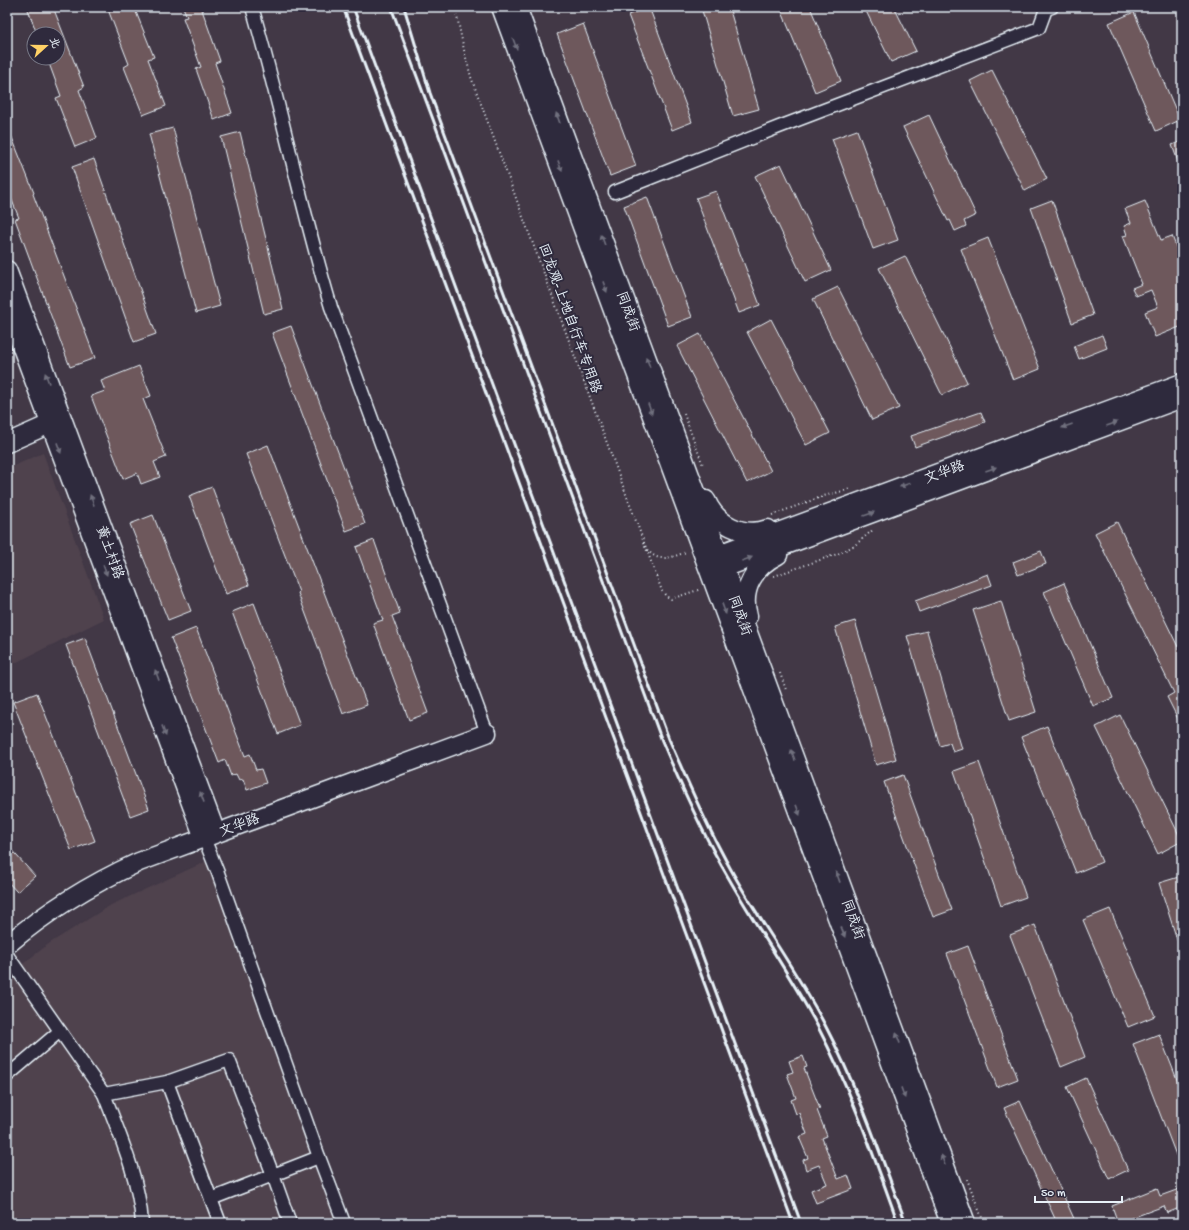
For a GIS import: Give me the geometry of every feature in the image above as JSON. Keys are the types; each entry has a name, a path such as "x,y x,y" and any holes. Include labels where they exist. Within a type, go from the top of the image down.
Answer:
{"main road":[{"name":"同成街","path":"501,7 714,564 950,1223"},
{"name":"同成街","path":"518,10 661,399 714,564 783,727 958,1178 966,1223"},
{"name":"黄土村路","path":"7,270 56,421 210,835"},
{"name":"黄土村路","path":"7,307 56,421"},
{"name":"文华路","path":"714,564 887,492 1182,384"},
{"name":"文华路","path":"714,564 841,524 1182,398"},
{"path":"661,399 690,456 710,508 718,519 727,525 747,532 765,530 835,504 887,492"},
{"path":"7,443 56,421"},
{"path":"783,727 769,673 747,613 747,590 755,573 768,560 841,524"},
{"name":"文华路","path":"7,945 52,910 103,880 151,858 486,733"},
{"path":"958,1178 971,1223"}],"street":[{"path":"252,7 278,102 312,242 331,307 486,733"},
{"path":"615,192 779,126 1039,28 1046,9 1052,7"},
{"path":"210,835 221,881 344,1223"},
{"path":"7,955 104,1094 127,1154 140,1203 142,1223"},
{"path":"7,1076 60,1031"},
{"path":"104,1094 167,1082 229,1060 273,1174 290,1223"},
{"path":"167,1082 220,1223"},
{"path":"210,1199 319,1157"}],"path":[{"name":"回龙观-上地自行车专用路","path":"455,7 471,77 662,591 668,598 674,599 701,589"},
{"path":"682,409 704,466"},
{"path":"769,516 824,496 855,488"},
{"path":"771,578 840,553 855,545 878,525"},
{"path":"643,543 648,552 659,558 672,557 687,552"},
{"path":"779,670 788,696"},
{"path":"958,1178 984,1223"}],"shaded area":[{"path":"43,453 104,619 7,667 7,469"},
{"path":"218,856 349,1223 7,1223 7,976 50,943 111,905"}],"building":[{"path":"27,7 53,7 60,26 34,26"},
{"path":"107,7 134,7 154,57 148,59 166,106 143,115 124,67 129,64"},
{"path":"183,7 201,7 220,61 215,63 232,113 214,120 196,69 201,67 183,18 187,17"},
{"path":"649,7 692,122 672,130 628,15"},
{"path":"701,7 729,7 759,109 733,116"},
{"path":"780,7 810,7 841,81 815,92"},
{"path":"864,7 894,7 916,51 891,62"},
{"path":"1134,12 1180,120 1156,131 1109,23"},
{"path":"583,24 636,166 610,176 557,34"},
{"path":"66,41 84,87 79,90 97,138 75,147 56,98 61,96 50,66 66,66"},
{"path":"992,70 1047,179 1025,191 970,81"},
{"path":"929,115 976,215 964,221 966,226 955,231 950,220 948,221 903,127"},
{"path":"7,125 34,193 33,194 95,358 70,367 15,219 19,218 7,188"},
{"path":"173,128 220,306 196,313 149,134"},
{"path":"857,130 898,240 873,249 832,139"},
{"path":"240,132 283,309 264,314 221,137"},
{"path":"1182,141 1182,170 1181,170 1172,145"},
{"path":"94,159 156,334 134,342 72,167"},
{"path":"781,164 831,270 805,282 755,176"},
{"path":"716,191 760,305 739,313 696,198"},
{"path":"647,197 692,317 668,326 624,206"},
{"path":"1052,200 1093,315 1072,323 1031,208"},
{"path":"1145,201 1161,240 1172,236 1182,262 1182,326 1155,337 1145,312 1158,307 1151,290 1136,296 1132,288 1142,284 1123,236 1127,235 1124,226 1131,223 1125,209"},
{"path":"988,238 1040,369 1013,380 961,249"},
{"path":"905,256 967,382 942,395 879,268"},
{"path":"838,287 899,408 872,420 813,299"},
{"path":"771,319 830,433 806,445 747,332"},
{"path":"291,326 365,524 346,531 272,333"},
{"path":"700,334 771,471 747,483 677,346"},
{"path":"1102,335 1107,348 1079,359 1074,346"},
{"path":"139,366 151,396 143,399 166,457 154,462 160,477 141,484 137,473 123,479 91,396 105,391 101,381"},
{"path":"981,412 985,422 915,447 911,436"},
{"path":"268,445 367,705 343,714 298,593 299,592 246,454"},
{"path":"212,487 249,585 226,594 189,496"},
{"path":"153,515 191,611 168,620 130,524"},
{"path":"1117,522 1182,655 1182,727 1167,697 1174,693 1095,533"},
{"path":"374,540 400,613 392,616 428,713 409,720 373,623 383,620 356,547"},
{"path":"1041,551 1046,564 1018,575 1013,562"},
{"path":"988,574 992,585 919,612 915,601"},
{"path":"1064,583 1113,698 1093,706 1044,592"},
{"path":"1001,601 1036,712 1009,721 973,610"},
{"path":"254,603 300,725 278,734 232,612"},
{"path":"855,621 896,759 876,765 835,627"},
{"path":"196,628 245,756 250,754 256,770 261,769 266,783 247,790 243,779 239,780 236,774 231,776 225,760 219,763 171,638"},
{"path":"927,631 962,749 953,752 950,743 940,746 907,636"},
{"path":"85,638 149,809 130,816 66,645"},
{"path":"37,693 95,841 71,850 13,702"},
{"path":"1120,715 1182,841 1158,854 1096,727"},
{"path":"1047,726 1102,862 1076,873 1021,737"},
{"path":"979,762 1026,897 1001,906 954,771"},
{"path":"903,775 952,910 933,917 884,782"},
{"path":"7,845 35,876 17,892 7,881"},
{"path":"1182,876 1182,948 1180,949 1159,883"},
{"path":"1110,909 1155,1016 1128,1027 1083,920"},
{"path":"1035,925 1085,1057 1061,1067 1010,935"},
{"path":"968,946 1018,1079 997,1087 947,954"},
{"path":"1159,1034 1182,1092 1181,1168 1133,1044"},
{"path":"803,1056 807,1067 804,1068 820,1109 817,1110 827,1136 822,1138 838,1179 848,1175 853,1189 816,1203 811,1190 827,1184 819,1165 806,1170 803,1160 808,1158 799,1137 807,1134 799,1113 796,1114 791,1100 796,1098 787,1074 793,1072 789,1061"},
{"path":"1086,1078 1128,1170 1109,1179 1067,1087"},
{"path":"1020,1101 1076,1223 1057,1223 1004,1108"},
{"path":"1157,1188 1160,1196 1182,1188 1182,1207 1167,1213 1164,1206 1118,1223 1112,1206"}],"railway":[{"path":"343,7 793,1223"},
{"path":"353,7 801,1223"},
{"path":"391,7 662,741 710,844 739,896 797,989 830,1051 861,1124 898,1223"},
{"path":"404,7 430,93 669,739 716,842 745,894 815,1006 837,1049 868,1122 906,1223"}]}
